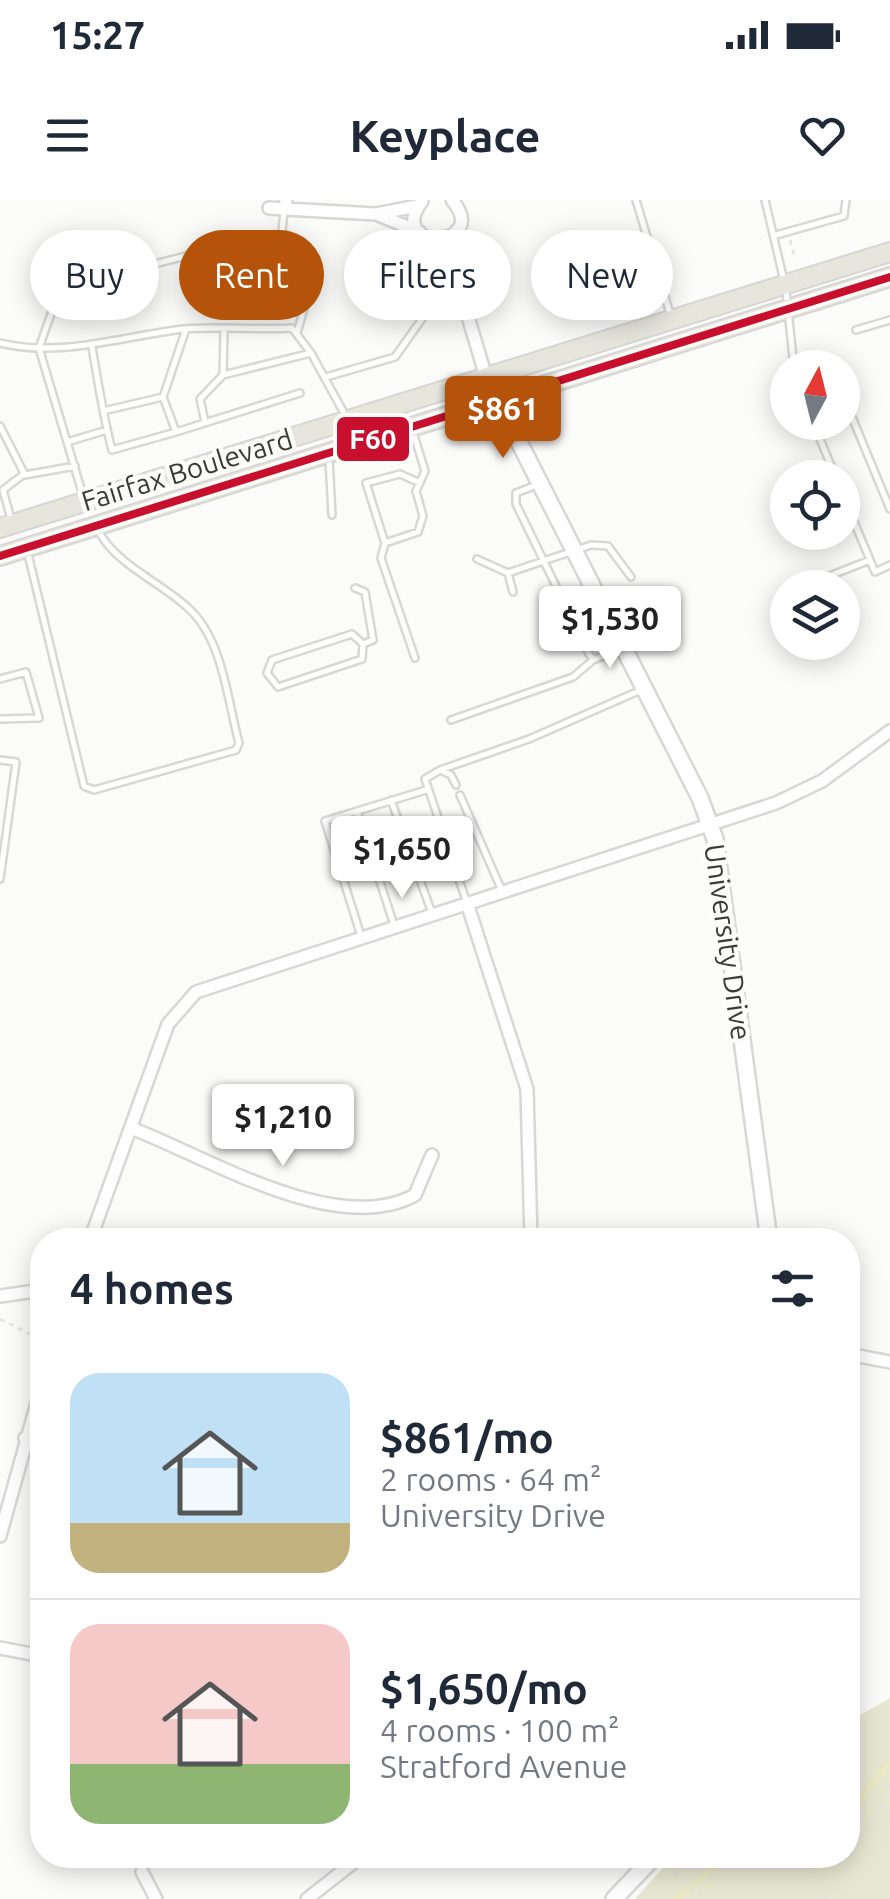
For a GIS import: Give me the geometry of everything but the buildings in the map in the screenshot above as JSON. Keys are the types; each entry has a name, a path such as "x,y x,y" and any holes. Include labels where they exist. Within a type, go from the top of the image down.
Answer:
{"main road":[{"name":"Fairfax Boulevard","path":"673,320 890,252"},
{"name":"Fairfax Boulevard","path":"0,556 890,277"},
{"name":"Fairfax Boulevard","path":"6,526 672,320"}],"street":[{"name":"University Drive","path":"455,201 460,217 456,230"},
{"name":"University Drive","path":"376,214 420,203"},
{"name":"University Drive","path":"420,203 414,220 421,230"},
{"name":"University Drive","path":"269,208 285,205 376,214 412,230"},
{"name":"University Drive","path":"469,320 486,377 710,824 717,846 766,1228"},
{"path":"94,1228 168,1024 188,999 210,986 806,790 890,731"},
{"path":"467,903 526,1089 531,1228"},
{"path":"131,1128 308,1202 377,1209 415,1195 432,1155"},
{"path":"0,1296 30,1292"},
{"path":"860,1356 890,1362"},
{"path":"0,1536 30,1425"},
{"path":"26,1438 30,1439"},
{"path":"0,1648 30,1654"},
{"path":"307,1899 346,1868"},
{"path":"614,1899 644,1868"},
{"path":"142,1872 156,1899"}],"lane":[{"path":"636,200 645,230"},
{"path":"765,200 791,308 793,350"},
{"path":"776,235 844,216 846,200"},
{"path":"282,230 285,205"},
{"path":"85,502 39,348 45,322 57,298 69,286 179,258"},
{"path":"297,333 301,320"},
{"path":"326,377 394,357 421,320"},
{"path":"856,330 890,320"},
{"path":"0,343 39,348 92,347 186,329 292,328 326,377 346,420"},
{"path":"176,432 163,397 186,329"},
{"path":"223,375 224,331"},
{"path":"92,347 112,450 300,393"},
{"path":"205,423 200,399 223,375 311,353"},
{"path":"103,411 163,397"},
{"path":"0,426 24,474"},
{"path":"385,543 418,532 424,516 416,491 424,471 411,426"},
{"path":"67,442 107,430"},
{"path":"860,437 890,510"},
{"path":"327,451 332,515"},
{"path":"6,526 3,490 24,474 34,476 75,466"},
{"path":"415,658 381,558 385,543 366,483 400,474 420,482"},
{"path":"540,484 516,494 544,564 593,660"},
{"path":"26,547 84,786 94,790 236,750 239,743 210,635 189,608 107,544 96,525"},
{"path":"860,536 875,572 890,565"},
{"path":"477,559 508,573 574,552 608,546 631,577"},
{"path":"845,570 870,560"},
{"path":"508,573 513,592"},
{"path":"356,588 365,592 375,633 373,640 363,644"},
{"path":"352,634 363,644 362,658 278,687 267,673 272,660 352,634"},
{"path":"451,720 573,677 593,660 623,648"},
{"path":"0,679 26,672 39,718 0,719"},
{"path":"467,903 426,790 426,779 644,689"},
{"path":"0,760 16,762 0,879"},
{"path":"440,770 451,776 456,785"},
{"path":"361,936 326,820 426,790"},
{"path":"460,795 502,891"},
{"path":"391,800 432,914"},
{"path":"358,811 394,925"}],"path":[{"path":"0,1319 30,1334"},
{"path":"860,1836 883,1806 890,1784"},
{"path":"883,1806 890,1816"},
{"path":"824,1899 846,1868"},
{"path":"676,1873 704,1899"}],"green space":[{"path":"890,1698 890,1899 635,1899 663,1868 860,1868 860,1715"}],"waterway":[{"path":"860,1798 890,1763"},
{"path":"675,1899 714,1868"}],"transit line":[{"name":"F60","path":"0,556 890,277"}]}
